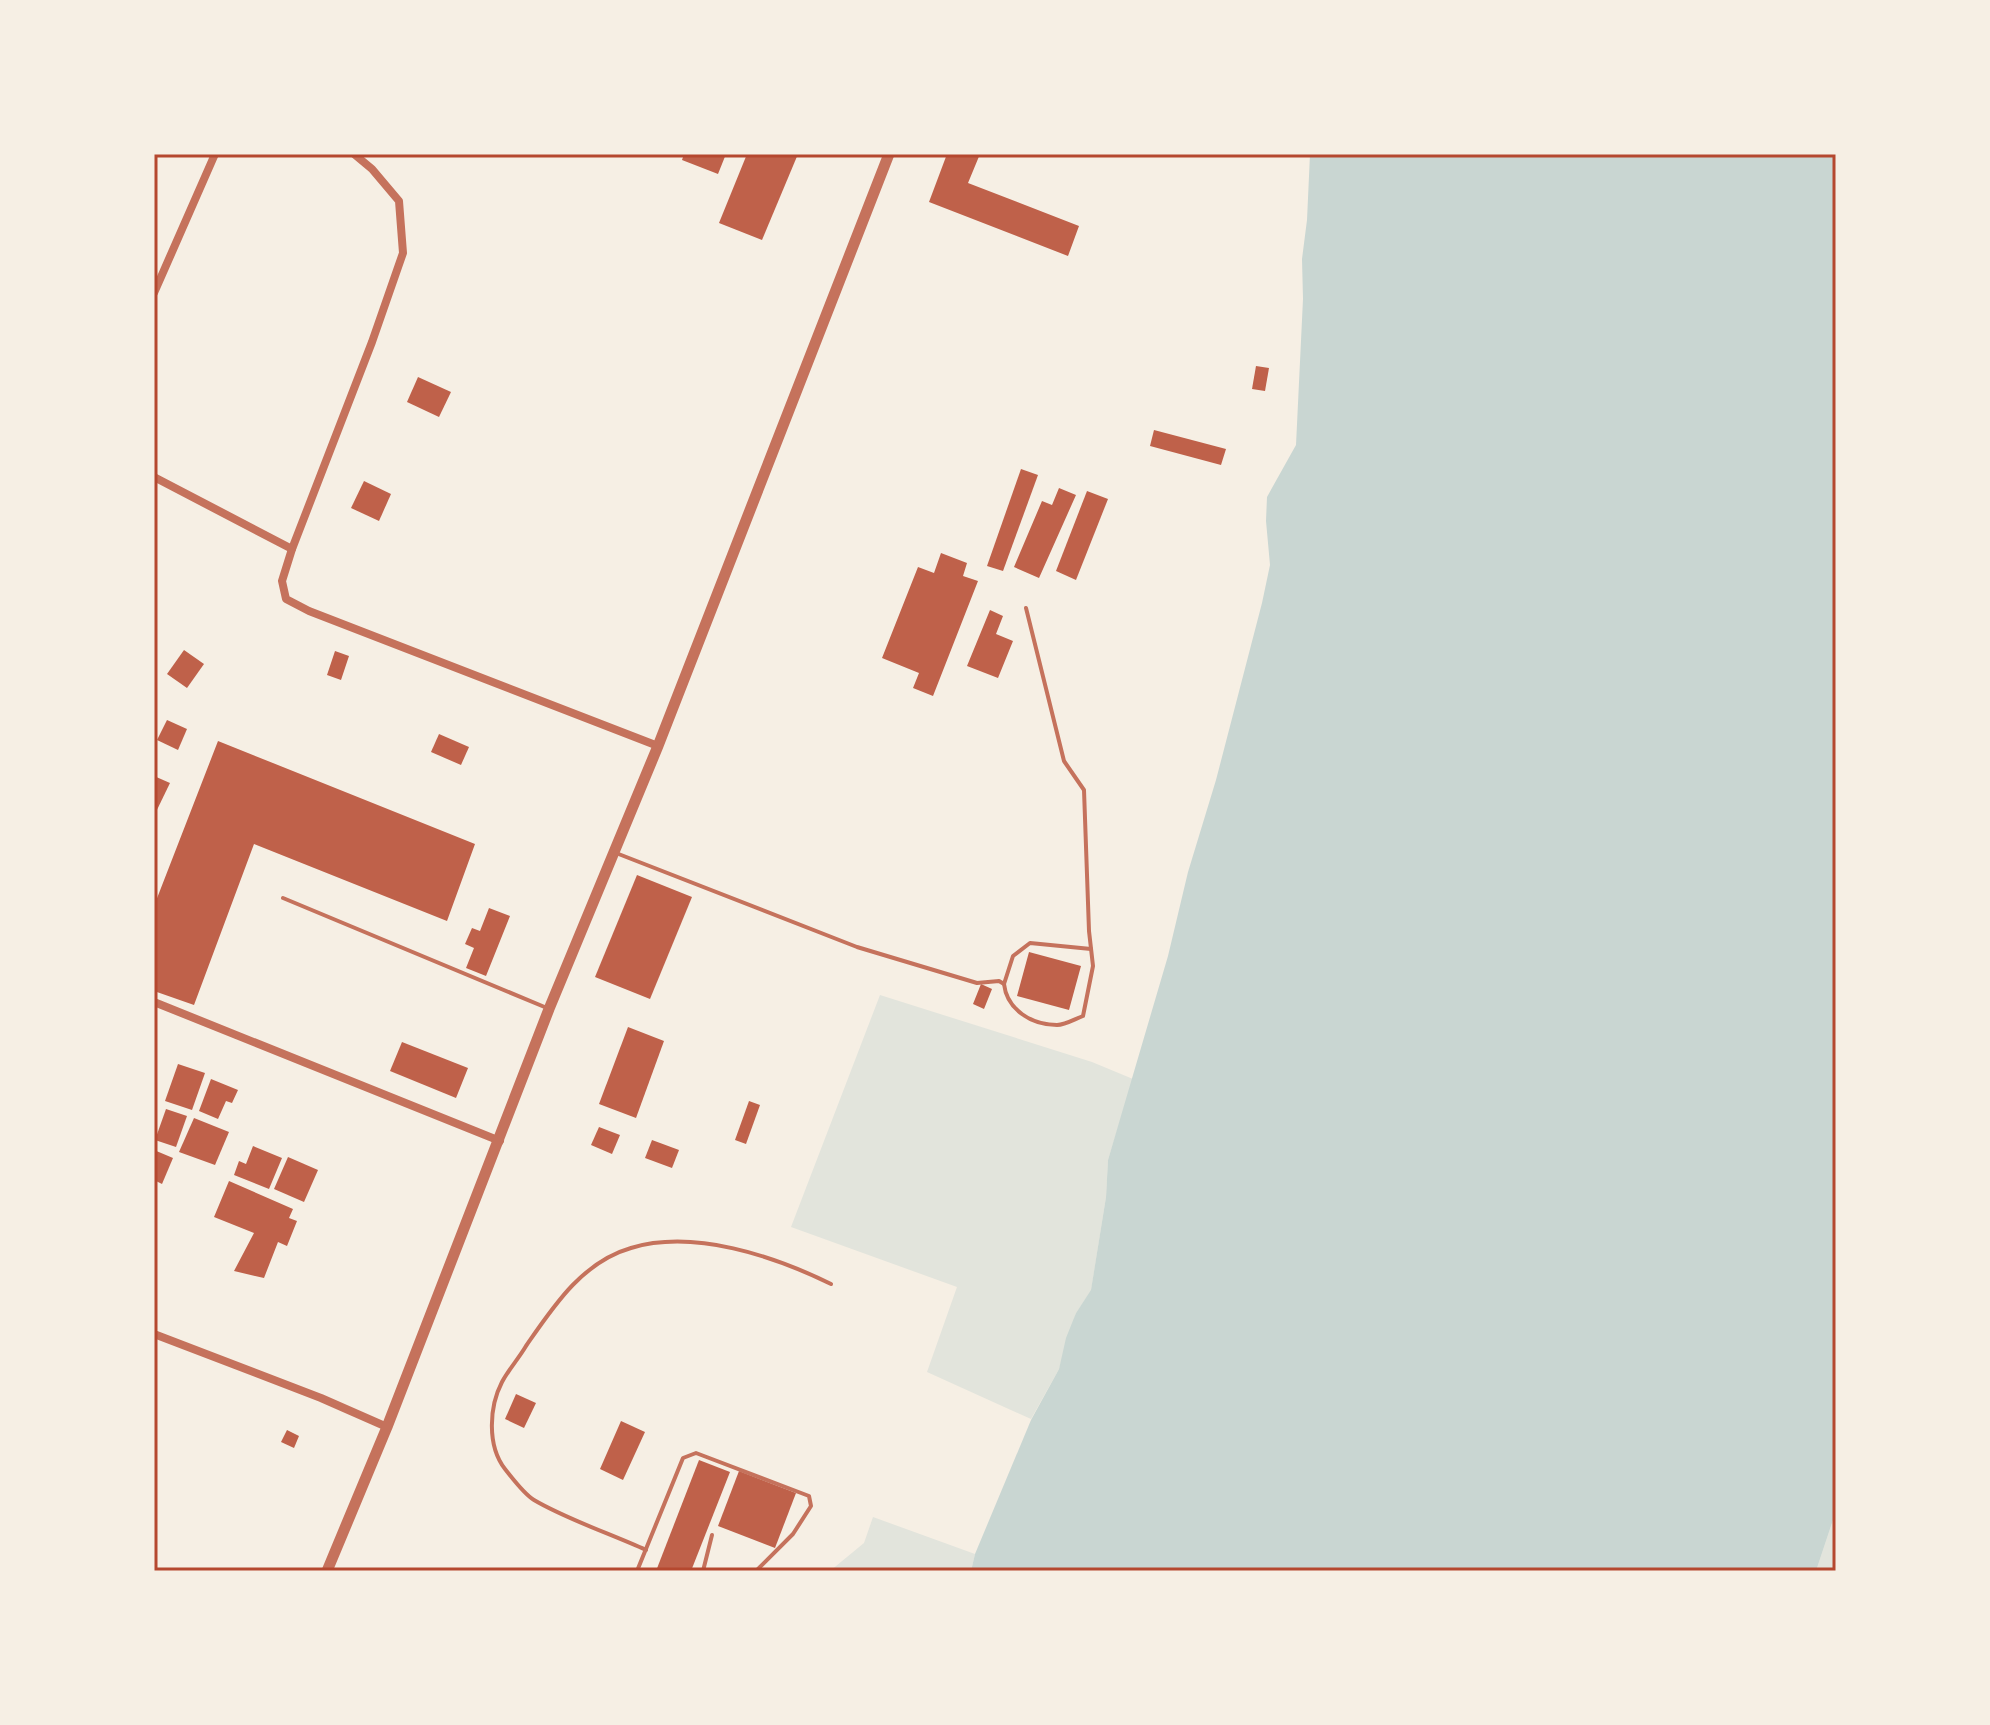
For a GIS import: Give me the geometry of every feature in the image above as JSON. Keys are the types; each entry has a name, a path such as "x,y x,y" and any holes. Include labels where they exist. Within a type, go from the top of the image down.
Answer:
{"street":[{"path":"154,293 215,154"},
{"path":"354,154 372,169 399,201 403,253 292,549 282,581 286,599 309,611 658,746"},
{"path":"327,1571 500,1141 549,1009 658,746 889,154"},
{"path":"154,477 292,549"},
{"path":"154,1002 500,1141"},
{"path":"154,1334 321,1398 387,1427"}],"lane":[{"path":"1026,608 1064,761 1084,790 1093,966 1083,1016 1058,1025 1022,1016 1005,996 1004,984 1013,956 1030,943 1091,949"},
{"path":"614,852 857,947 977,983 999,981 1004,984"},
{"path":"283,898 549,1009"},
{"path":"646,1550 532,1499 503,1466 492,1436 492,1417 501,1383 556,1303 593,1265 629,1248 669,1241 708,1244 789,1263 831,1284"},
{"path":"637,1571 683,1458 696,1453 809,1496 811,1506 793,1534 756,1571"},
{"path":"703,1571 712,1535"}],"shaded area":[{"path":"1310,154 1836,154 1836,1511 1816,1571 971,1571 975,1554 1031,1420 1059,1369 1076,1313 1091,1290 1106,1197 1108,1160 1168,956 1262,603 1270,565 1267,497 1296,445 1302,259"},
{"path":"880,995 1092,1062 1133,1079 1108,1160 1106,1197 1091,1291 1076,1313 1059,1369 1031,1419 927,1372 957,1287 791,1227"},
{"path":"1836,1511 1836,1571 1816,1571"},
{"path":"873,1517 975,1554 971,1571 830,1571 864,1543"}],"building":[{"path":"684,154 726,154 718,174 682,160"},
{"path":"747,154 798,154 762,240 719,223"},
{"path":"947,154 980,154 968,183 1079,226 1068,256 929,202"},
{"path":"1256,366 1269,368 1265,391 1252,389"},
{"path":"418,377 451,392 439,417 407,402"},
{"path":"1154,430 1226,449 1221,465 1150,446"},
{"path":"1021,469 1038,475 1003,571 987,566"},
{"path":"364,481 391,494 379,521 351,508"},
{"path":"1059,488 1076,495 1039,578 1014,567 1042,501 1052,505"},
{"path":"1087,491 1108,499 1076,580 1056,571"},
{"path":"941,553 967,563 963,576 978,581 933,696 913,688 919,673 882,658 918,567 934,573"},
{"path":"990,610 1003,616 996,634 1013,641 998,678 967,666"},
{"path":"184,650 204,664 187,688 167,674"},
{"path":"335,651 349,656 341,680 327,675"},
{"path":"167,720 187,729 178,750 157,740"},
{"path":"439,734 469,747 461,765 431,752"},
{"path":"218,741 475,844 447,921 254,844 194,1005 154,991 154,906"},
{"path":"154,776 170,783 154,816"},
{"path":"637,875 692,897 650,999 595,977"},
{"path":"489,908 510,916 486,976 466,968 474,948 465,944 472,928 480,931"},
{"path":"1029,952 1081,966 1069,1010 1017,996"},
{"path":"981,984 992,989 984,1009 973,1004"},
{"path":"628,1027 664,1041 636,1118 599,1104"},
{"path":"402,1042 468,1068 456,1098 390,1071"},
{"path":"178,1064 205,1073 192,1110 165,1101"},
{"path":"211,1079 238,1090 232,1103 226,1101 218,1119 199,1111"},
{"path":"749,1101 760,1105 746,1144 735,1140"},
{"path":"166,1109 187,1116 176,1147 155,1140"},
{"path":"194,1118 229,1132 215,1165 179,1152"},
{"path":"599,1127 620,1135 612,1154 591,1145"},
{"path":"652,1140 679,1150 672,1168 645,1158"},
{"path":"253,1146 282,1158 269,1189 234,1175 239,1161 246,1164"},
{"path":"154,1150 173,1158 162,1184 154,1180"},
{"path":"288,1157 318,1170 304,1202 274,1189"},
{"path":"229,1181 293,1209 289,1218 297,1221 287,1246 278,1242 264,1278 234,1271 254,1233 214,1217"},
{"path":"516,1394 536,1403 524,1428 505,1419"},
{"path":"621,1421 645,1432 623,1480 600,1469"},
{"path":"287,1430 299,1436 294,1448 281,1442"},
{"path":"699,1460 730,1472 691,1571 656,1571"},
{"path":"739,1471 796,1493 775,1548 718,1526"}]}
